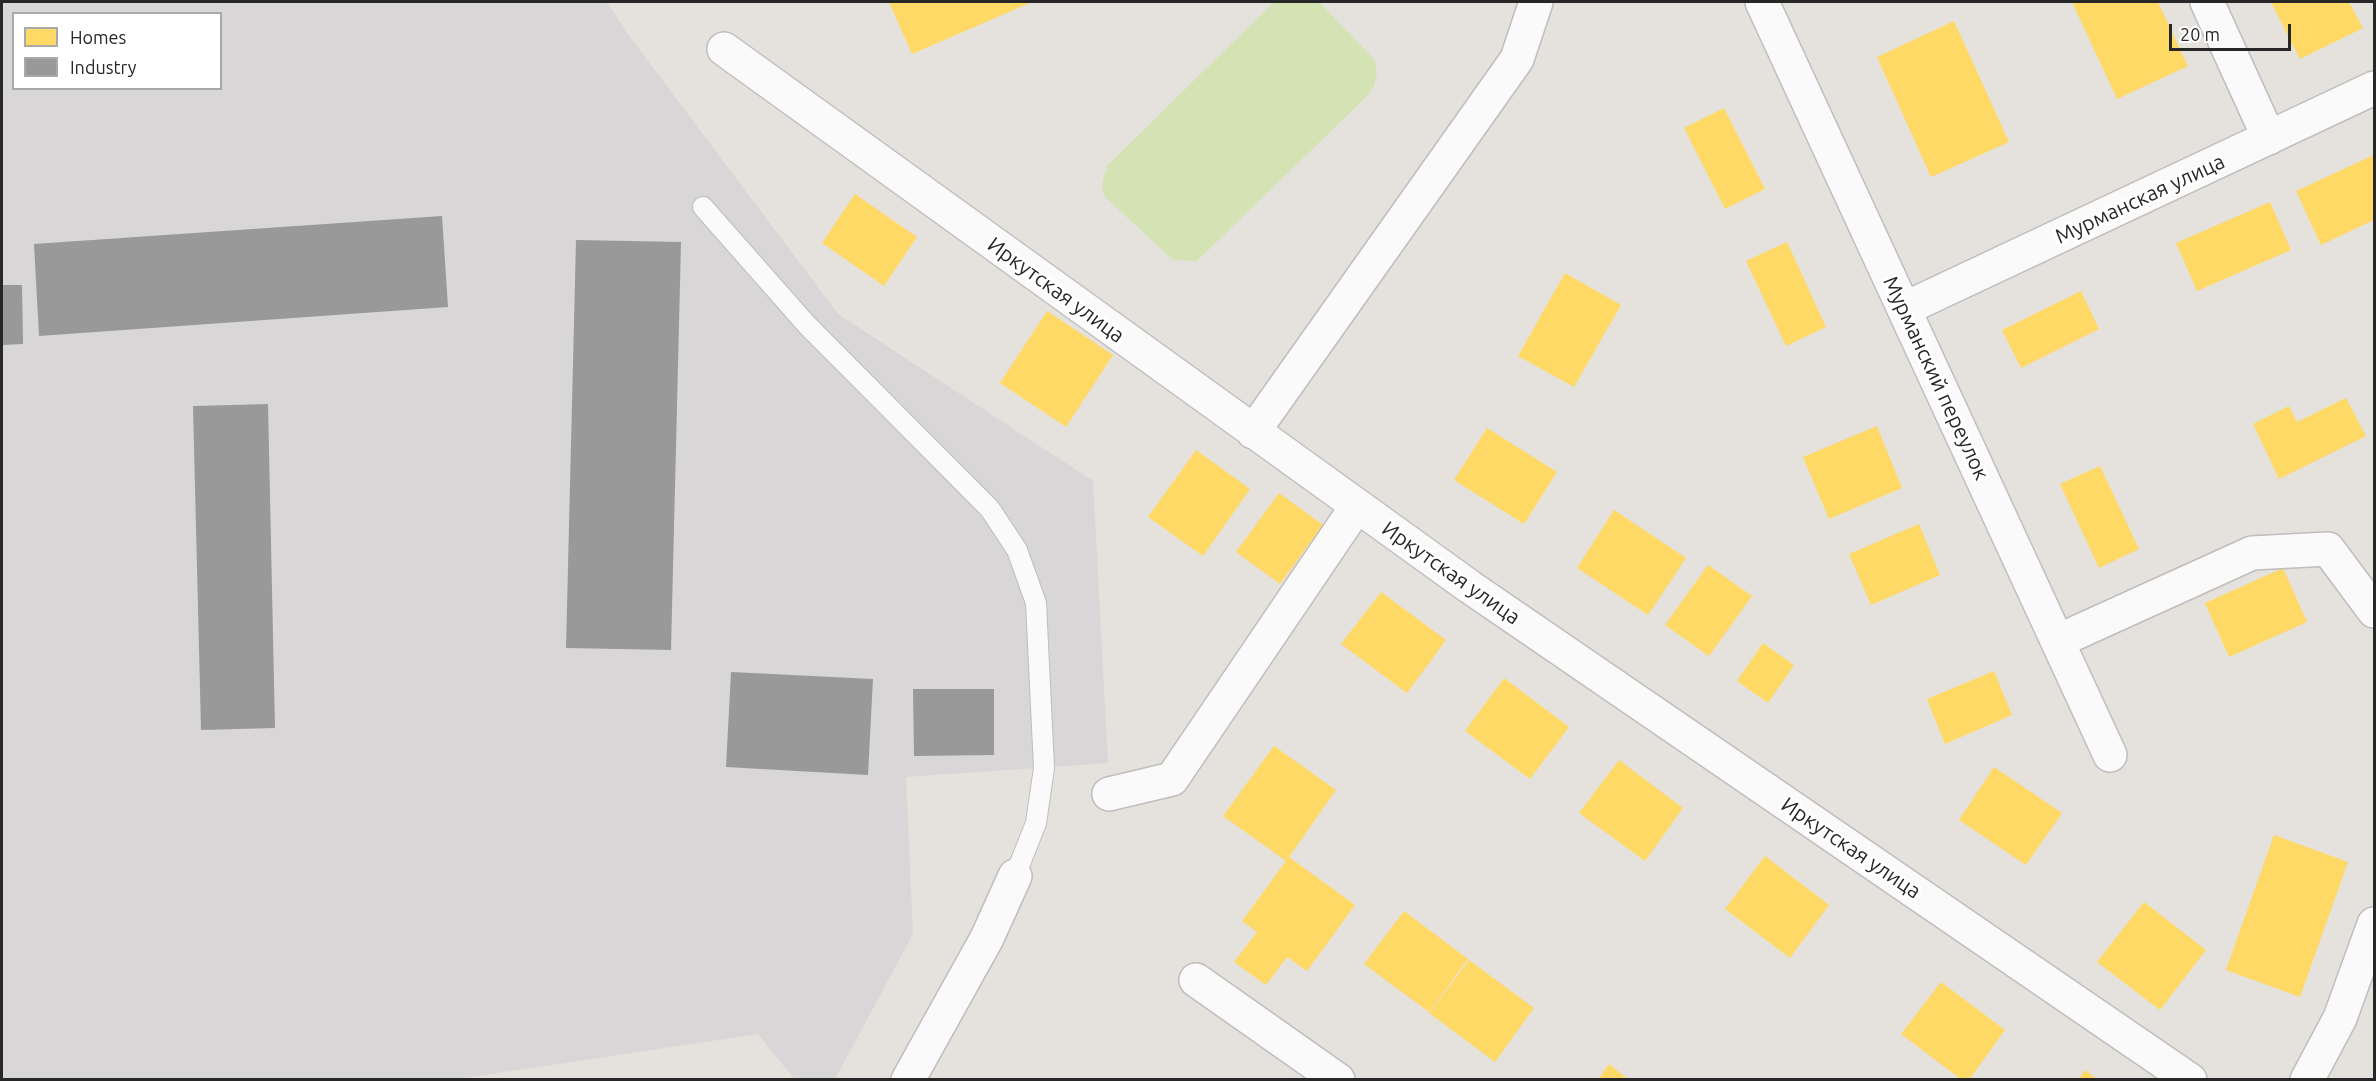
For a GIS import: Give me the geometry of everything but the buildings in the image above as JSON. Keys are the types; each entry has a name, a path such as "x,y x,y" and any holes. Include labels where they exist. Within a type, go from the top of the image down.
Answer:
{"street":[{"path":"1253,432 1517,58 1536,2"},
{"name":"Мурманский переулок","path":"1762,2 2110,755"},
{"path":"2207,2 2269,138"},
{"name":"Иркутская улица","path":"724,49 1470,587 2190,1080"},
{"name":"Мурманская улица","path":"1904,309 2374,88"},
{"path":"1109,794 1172,778 1358,506"},
{"path":"2058,641 2252,553 2328,549 2374,612"},
{"path":"908,1080 987,938 1015,876"},
{"path":"2307,1080 2340,1018 2374,924"},
{"path":"1196,980 1338,1080"}],"lane":[{"path":"703,207 807,325 990,509 1017,550 1036,603 1044,768 1036,822 1015,876"}],"shaded area":[{"path":"2,2 607,2 630,37 838,314 1093,481 1108,763 906,777 913,934 835,1079 794,1079 758,1034 458,1079 2,1080"}],"green space":[{"path":"1274,2 1319,2 1374,59 1377,73 1374,86 1366,97 1197,261 1173,260 1104,196 1102,185 1104,175 1108,165"}]}
